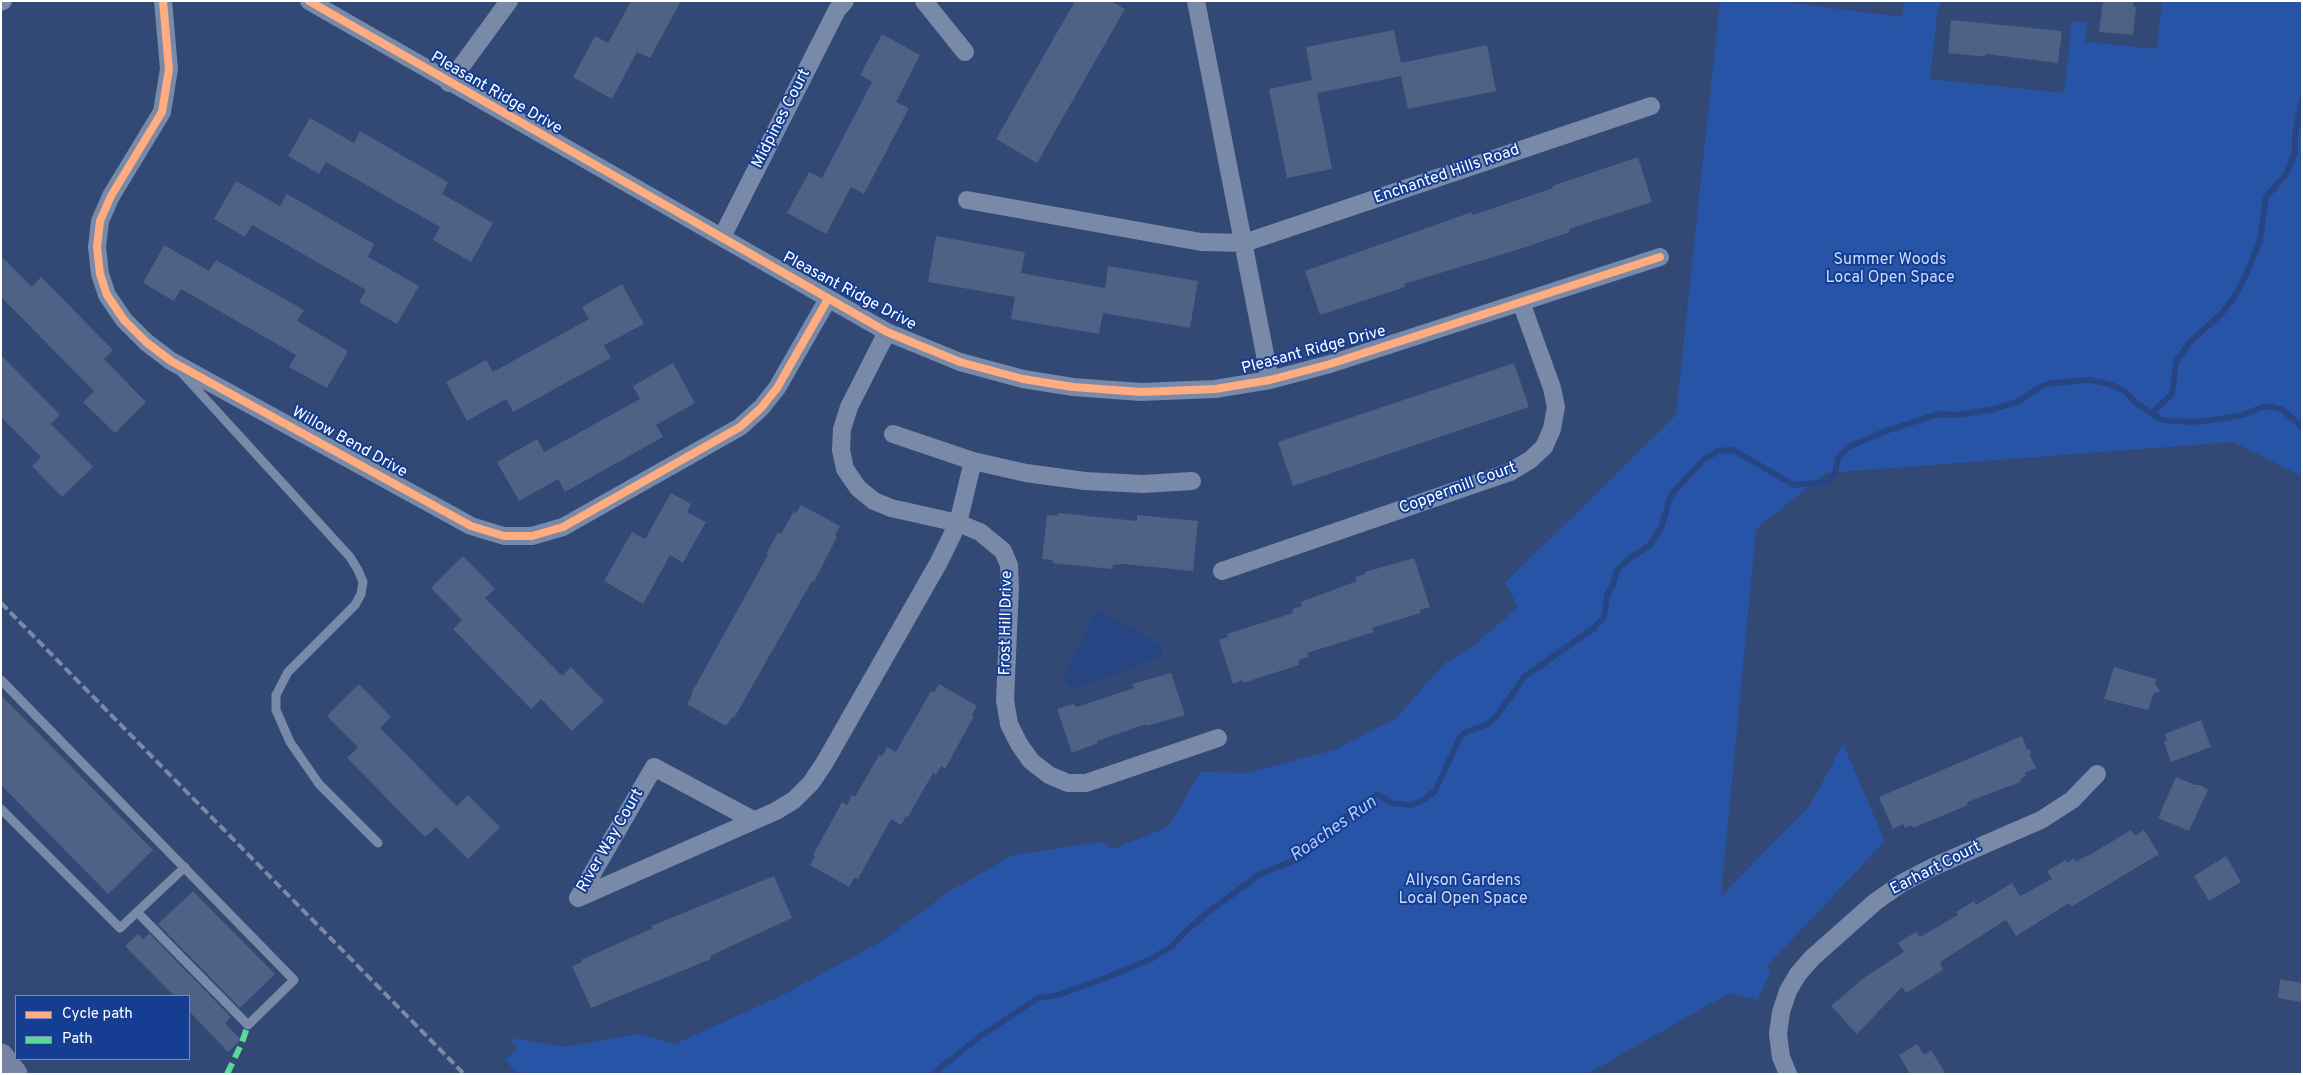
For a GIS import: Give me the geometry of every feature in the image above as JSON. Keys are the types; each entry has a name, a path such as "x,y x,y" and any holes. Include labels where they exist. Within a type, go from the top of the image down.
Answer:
{"main road":[{"path":"1,1056 15,1074"}],"street":[{"name":"Willow Bend Drive","path":"163,1 169,69 162,112 111,196 100,221 97,247 100,274 107,295 124,320 146,342 171,361 471,526 504,536 532,536 563,527 740,427 761,408 776,388 828,299"},
{"name":"Pleasant Ridge Drive","path":"309,1 449,83 887,332 960,362 1023,379 1073,387 1141,392 1215,389 1270,380 1330,364 1660,257"},
{"path":"449,83 509,1"},
{"name":"Midpines Court","path":"722,237 837,10 844,1"},
{"path":"924,1 965,52"},
{"path":"1196,1 1270,380"},
{"name":"Enchanted Hills Road","path":"967,200 1201,242 1244,243 1651,106"},
{"name":"Coppermill Court","path":"1222,571 1510,472 1530,460 1544,447 1552,429 1556,407 1552,388 1521,302"},
{"name":"Frost Hill Drive","path":"887,332 849,407 842,429 841,450 846,469 858,488 874,501 891,508 958,523 980,532 1003,551 1009,565 1010,587 1005,700 1009,724 1019,744 1031,761 1049,775 1068,783 1086,783 1218,738"},
{"path":"893,434 973,461 1026,474 1085,481 1143,484 1192,481"},
{"name":"River Way Court","path":"753,820 654,767 578,898 776,811 794,800 825,762 920,598 958,523 973,461"},
{"name":"Earhart Court","path":"1788,1074 1781,1057 1778,1034 1781,1012 1788,990 1798,974 1812,958 1875,902 1902,883 1935,866 2041,820 2072,800 2098,774"}],"lane":[{"path":"171,361 350,557 358,570 363,582 361,594 355,605 288,672 276,695 276,710 290,742 319,784 378,843"},
{"path":"1,680 294,980 248,1025 137,912"},
{"path":"1,809 120,928 185,867"}],"green space":[{"path":"1720,1 1775,1 1902,17 1904,1 1940,1 1930,79 2064,93 2072,21 2087,22 2085,42 2157,49 2162,1 2302,1 2302,476 2234,442 1826,473 1756,529 1721,896 1809,807 1843,744 1885,841 1766,967 1770,972 1758,1000 1729,993 1587,1074 518,1074 505,1060 518,1048 509,1038 565,1047 640,1034 675,1044 781,996 882,941 950,891 1013,855 1102,842 1113,849 1168,827 1201,772 1247,773 1334,750 1395,719 1445,663 1472,647 1518,607 1505,583 1676,415"}],"shaded area":[{"path":"1100,611 1158,643 1162,647 1161,657 1075,688 1069,686 1063,678 1065,673 1092,618"}],"building":[{"path":"631,1 681,1 650,58 637,52 612,99 573,77 595,36 608,43"},
{"path":"1075,1 1111,1 1125,9 1037,163 996,139"},
{"path":"2103,1 2134,1 2133,7 2136,7 2133,35 2099,32"},
{"path":"1951,20 2062,31 2058,63 1986,54 1985,56 1977,56 1948,53"},
{"path":"1394,30 1401,63 1487,45 1496,91 1408,109 1401,76 1317,93 1332,169 1287,178 1269,89 1312,80 1306,47"},
{"path":"882,34 920,55 896,102 909,108 864,194 851,187 826,234 787,213 809,172 822,178 872,82 860,75"},
{"path":"310,118 354,143 360,131 448,182 442,194 493,223 471,262 433,240 440,227 326,162 319,174 288,156"},
{"path":"1638,157 1652,202 1569,229 1570,232 1523,248 1404,284 1405,287 1320,315 1305,271 1472,212 1473,215 1553,188 1552,186"},
{"path":"236,181 280,206 287,194 374,244 368,257 419,286 397,324 359,302 366,290 252,225 245,237 214,219"},
{"path":"936,236 1025,252 1021,273 1105,288 1108,266 1198,281 1190,328 1103,313 1099,334 1011,319 1015,297 928,282"},
{"path":"164,245 209,271 216,260 304,310 297,321 348,351 327,388 289,367 296,355 181,289 174,301 143,283"},
{"path":"1,256 32,287 41,277 113,350 104,359 146,402 115,433 83,402 94,391 1,297"},
{"path":"622,284 644,324 604,345 611,358 513,412 506,399 467,421 446,382 486,360 493,372 589,319 582,307"},
{"path":"1,355 60,415 51,424 93,467 62,497 32,466 41,457 1,417"},
{"path":"673,363 695,403 656,425 663,437 565,492 558,479 519,501 497,462 537,439 544,452 640,399 633,386"},
{"path":"1514,363 1529,407 1293,486 1278,442"},
{"path":"671,493 691,504 687,512 706,522 683,563 670,555 643,604 604,581 632,532 645,539"},
{"path":"801,505 840,526 835,535 837,537 814,582 812,581 734,718 732,717 726,726 687,704 768,555 766,554 778,532 781,534 794,511 796,513"},
{"path":"1058,513 1137,521 1137,515 1198,521 1193,571 1122,564 1113,565 1112,569 1052,563 1053,560 1042,559 1047,515 1057,516"},
{"path":"463,556 495,589 485,598 562,676 571,667 604,701 572,731 541,699 531,709 453,629 462,620 431,588"},
{"path":"1414,558 1430,607 1420,610 1420,613 1372,628 1374,632 1307,653 1308,657 1298,660 1299,665 1243,683 1242,680 1233,684 1219,640 1228,637 1227,634 1293,613 1292,609 1302,606 1301,602 1357,581 1355,577 1365,574 1365,572"},
{"path":"2114,667 2156,679 2155,683 2160,691 2154,693 2148,710 2104,699"},
{"path":"1171,673 1185,715 1147,726 1146,724 1097,741 1098,743 1072,753 1057,709 1073,704 1077,707 1134,688 1132,684"},
{"path":"359,684 391,717 380,728 457,806 468,795 500,827 468,859 436,827 425,837 347,758 358,747 327,716"},
{"path":"939,684 977,706 972,715 974,716 945,769 941,766 936,775 933,773 908,817 906,816 901,825 891,819 858,879 854,878 849,887 810,865 815,856 813,855 842,802 847,805 852,795 855,797 879,755 882,756 887,747 896,752 931,691 934,693"},
{"path":"1,695 153,850 108,894 1,785"},
{"path":"2201,720 2211,747 2171,762 2164,742 2167,741 2165,734"},
{"path":"2022,736 2027,749 2031,751 2030,756 2036,768 2025,773 2026,776 2020,779 2021,782 1967,802 1968,805 1913,828 1912,825 1905,828 1903,824 1893,829 1879,797"},
{"path":"2176,777 2195,785 2200,785 2208,790 2189,831 2158,818"},
{"path":"2131,830 2135,836 2144,830 2159,854 2071,907 2069,903 2016,936 2006,920 1940,962 1943,970 1906,993 1902,987 1857,1034 1831,1006 1865,977 1904,952 1898,943 1916,932 1920,937 1958,915 1956,912 1974,901 1976,905 2012,883 2020,896 2052,879 2047,871 2066,860 2067,863 2074,858 2076,862"},
{"path":"2226,856 2241,882 2209,901 2194,876"},
{"path":"774,876 792,918 710,956 711,959 591,1008 572,966 582,962 581,960 653,928 651,926"},
{"path":"193,891 275,974 240,1008 158,924"},
{"path":"149,933 231,1017 225,1023 241,1040 228,1052 190,1012 190,995 173,995 125,946 138,934 143,939"},
{"path":"2280,979 2302,983 2302,1002 2278,998"},
{"path":"1917,1044 1924,1055 1931,1050 1946,1074 1910,1074 1899,1055"}],"waterway":[{"path":"2152,413 2172,394 2176,362 2189,343 2221,314 2233,299 2245,277 2260,240 2266,197 2286,174 2295,153 2295,135 2302,99"},
{"name":"Roaches Run","path":"933,1074 979,1037 1038,998 1058,995 1100,980 1151,959 1172,946 1208,912 1260,874 1300,858 1320,842 1331,829 1378,794 1391,803 1411,805 1422,801 1435,791 1460,737 1468,731 1486,725 1496,717 1524,677 1594,628 1604,617 1607,595 1613,585 1617,570 1629,559 1650,545 1661,528 1671,495 1703,460 1718,451 1733,450 1794,485 1826,482 1835,473 1838,458 1848,447 1886,431 1938,414 1958,415 1994,409 2017,402 2042,386 2052,383 2090,380 2109,384 2125,391 2136,403 2162,420 2191,422 2221,419 2242,415 2263,407 2274,407 2283,410 2302,427"}],"railway":[{"path":"1,603 464,1074"}],"marked path":[{"path":"227,1074 248,1025"}],"cycle path":[{"path":"163,1 169,69 162,112 111,196 100,221 97,247 100,274 107,295 124,320 146,342 171,361 471,526 504,536 532,536 563,527 740,427 761,408 777,388 828,299"},
{"path":"309,1 887,332 960,362 1023,379 1073,387 1141,392 1215,389 1270,380 1330,364 1660,257"}],"park label":[{"name":"Summer Woods Local Open Space","path":"1890,270"},
{"name":"Allyson Gardens Local Open Space","path":"1463,891"}]}
